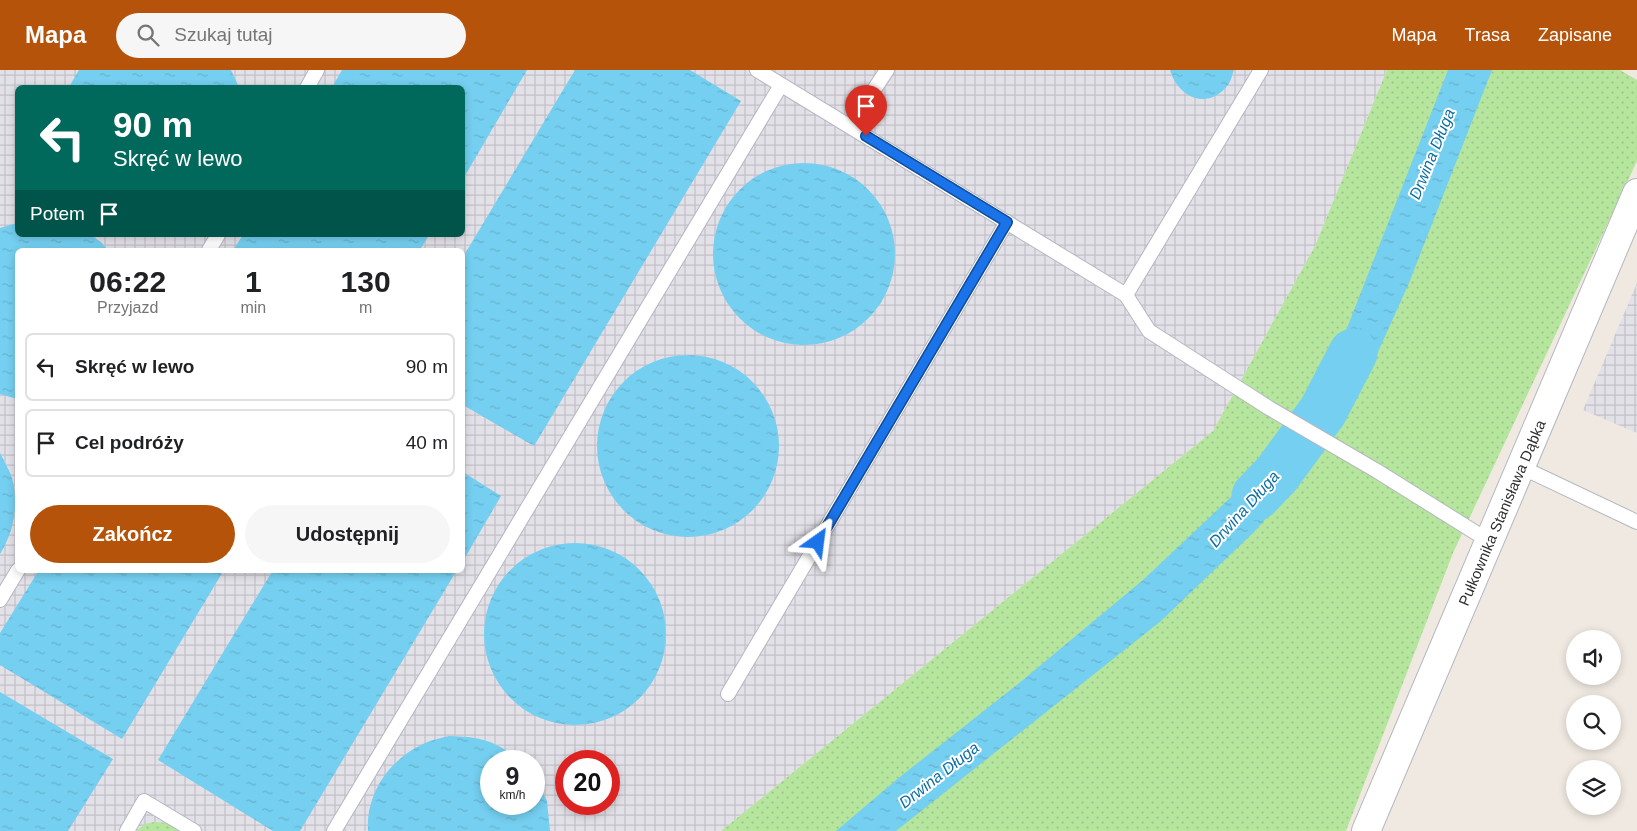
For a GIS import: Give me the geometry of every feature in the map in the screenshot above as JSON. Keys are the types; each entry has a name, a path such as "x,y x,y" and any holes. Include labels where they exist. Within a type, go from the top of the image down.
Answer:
{"street":[{"name":"Pułkownika Stanisława Dąbka","path":"1366,831 1637,193"}],"lane":[{"path":"309,85 317,70"},
{"path":"757,70 1126,295 1149,331 1269,408 1377,471 1489,541"},
{"path":"850,126 887,70"},
{"path":"1126,295 1260,70"},
{"path":"334,831 781,85"},
{"path":"728,694 1007,222"},
{"path":"210,248 217,237"},
{"path":"1521,467 1637,522"},
{"path":"0,600 16,573"},
{"path":"127,831 144,802 194,831"}],"shaded area":[{"path":"0,70 1387,70 1315,246 1213,431 721,831 0,831"},
{"path":"1637,283 1637,433 1583,410"}],"green space":[{"path":"1387,70 1620,70 1637,80 1637,161 1453,553 1346,831 721,831 1213,431 1315,246"},
{"path":"154,822 170,824 186,831 136,831 145,824"}],"water":[{"path":"79,70 231,70 238,85 70,85"},
{"path":"342,70 527,70 465,176 465,85 333,85"},
{"path":"575,70 690,70 741,101 534,446 465,406 465,254"},
{"path":"1170,70 1234,70 1229,83 1220,93 1212,98 1203,99 1194,98 1180,88"},
{"path":"1448,70 1492,70 1409,283 1360,392 1336,425 1307,402 1347,328"},
{"path":"813,163 822,164 847,173 869,189 885,211 894,236 894,272 885,297 869,319 847,335 831,341 813,345 795,345 786,344 761,335 746,325 733,312 723,297 714,272 713,245 714,236 723,211 733,196 746,183 761,173 786,164"},
{"path":"15,224 15,237 93,237 106,248 15,248 15,398 0,394 0,228"},
{"path":"242,237 428,237 421,248 234,248"},
{"path":"697,355 706,356 731,365 753,381 769,403 778,428 778,464 769,489 753,511 731,527 715,533 697,537 679,537 670,536 645,527 630,517 617,504 607,489 598,464 597,437 598,428 607,403 617,388 630,375 645,365 670,356"},
{"path":"1281,436 1314,455 1302,477 1255,531 1161,621 896,831 836,831 1143,580 1265,465"},
{"path":"0,453 12,478 15,508 9,537 0,554"},
{"path":"465,473 501,496 465,558"},
{"path":"584,543 593,544 618,553 640,569 656,591 665,616 665,652 656,677 640,699 618,715 602,721 584,725 566,725 557,724 532,715 517,705 504,692 494,677 485,652 484,625 485,616 494,591 504,576 517,563 532,553 557,544"},
{"path":"37,573 222,573 122,739 0,665 0,633"},
{"path":"271,573 455,573 300,831 273,831 158,760"},
{"path":"0,692 113,759 68,831 0,831"},
{"path":"449,736 470,737 494,744 504,750 480,750 480,815 545,815 545,797 550,831 368,831 368,817 371,804 382,779 400,759 423,744"}],"waterway":[{"name":"Drwina Długa","path":"1256,496 1277,474 1323,411 1353,353"}],"route":[{"path":"818,542 1007,222 866,136"}]}
